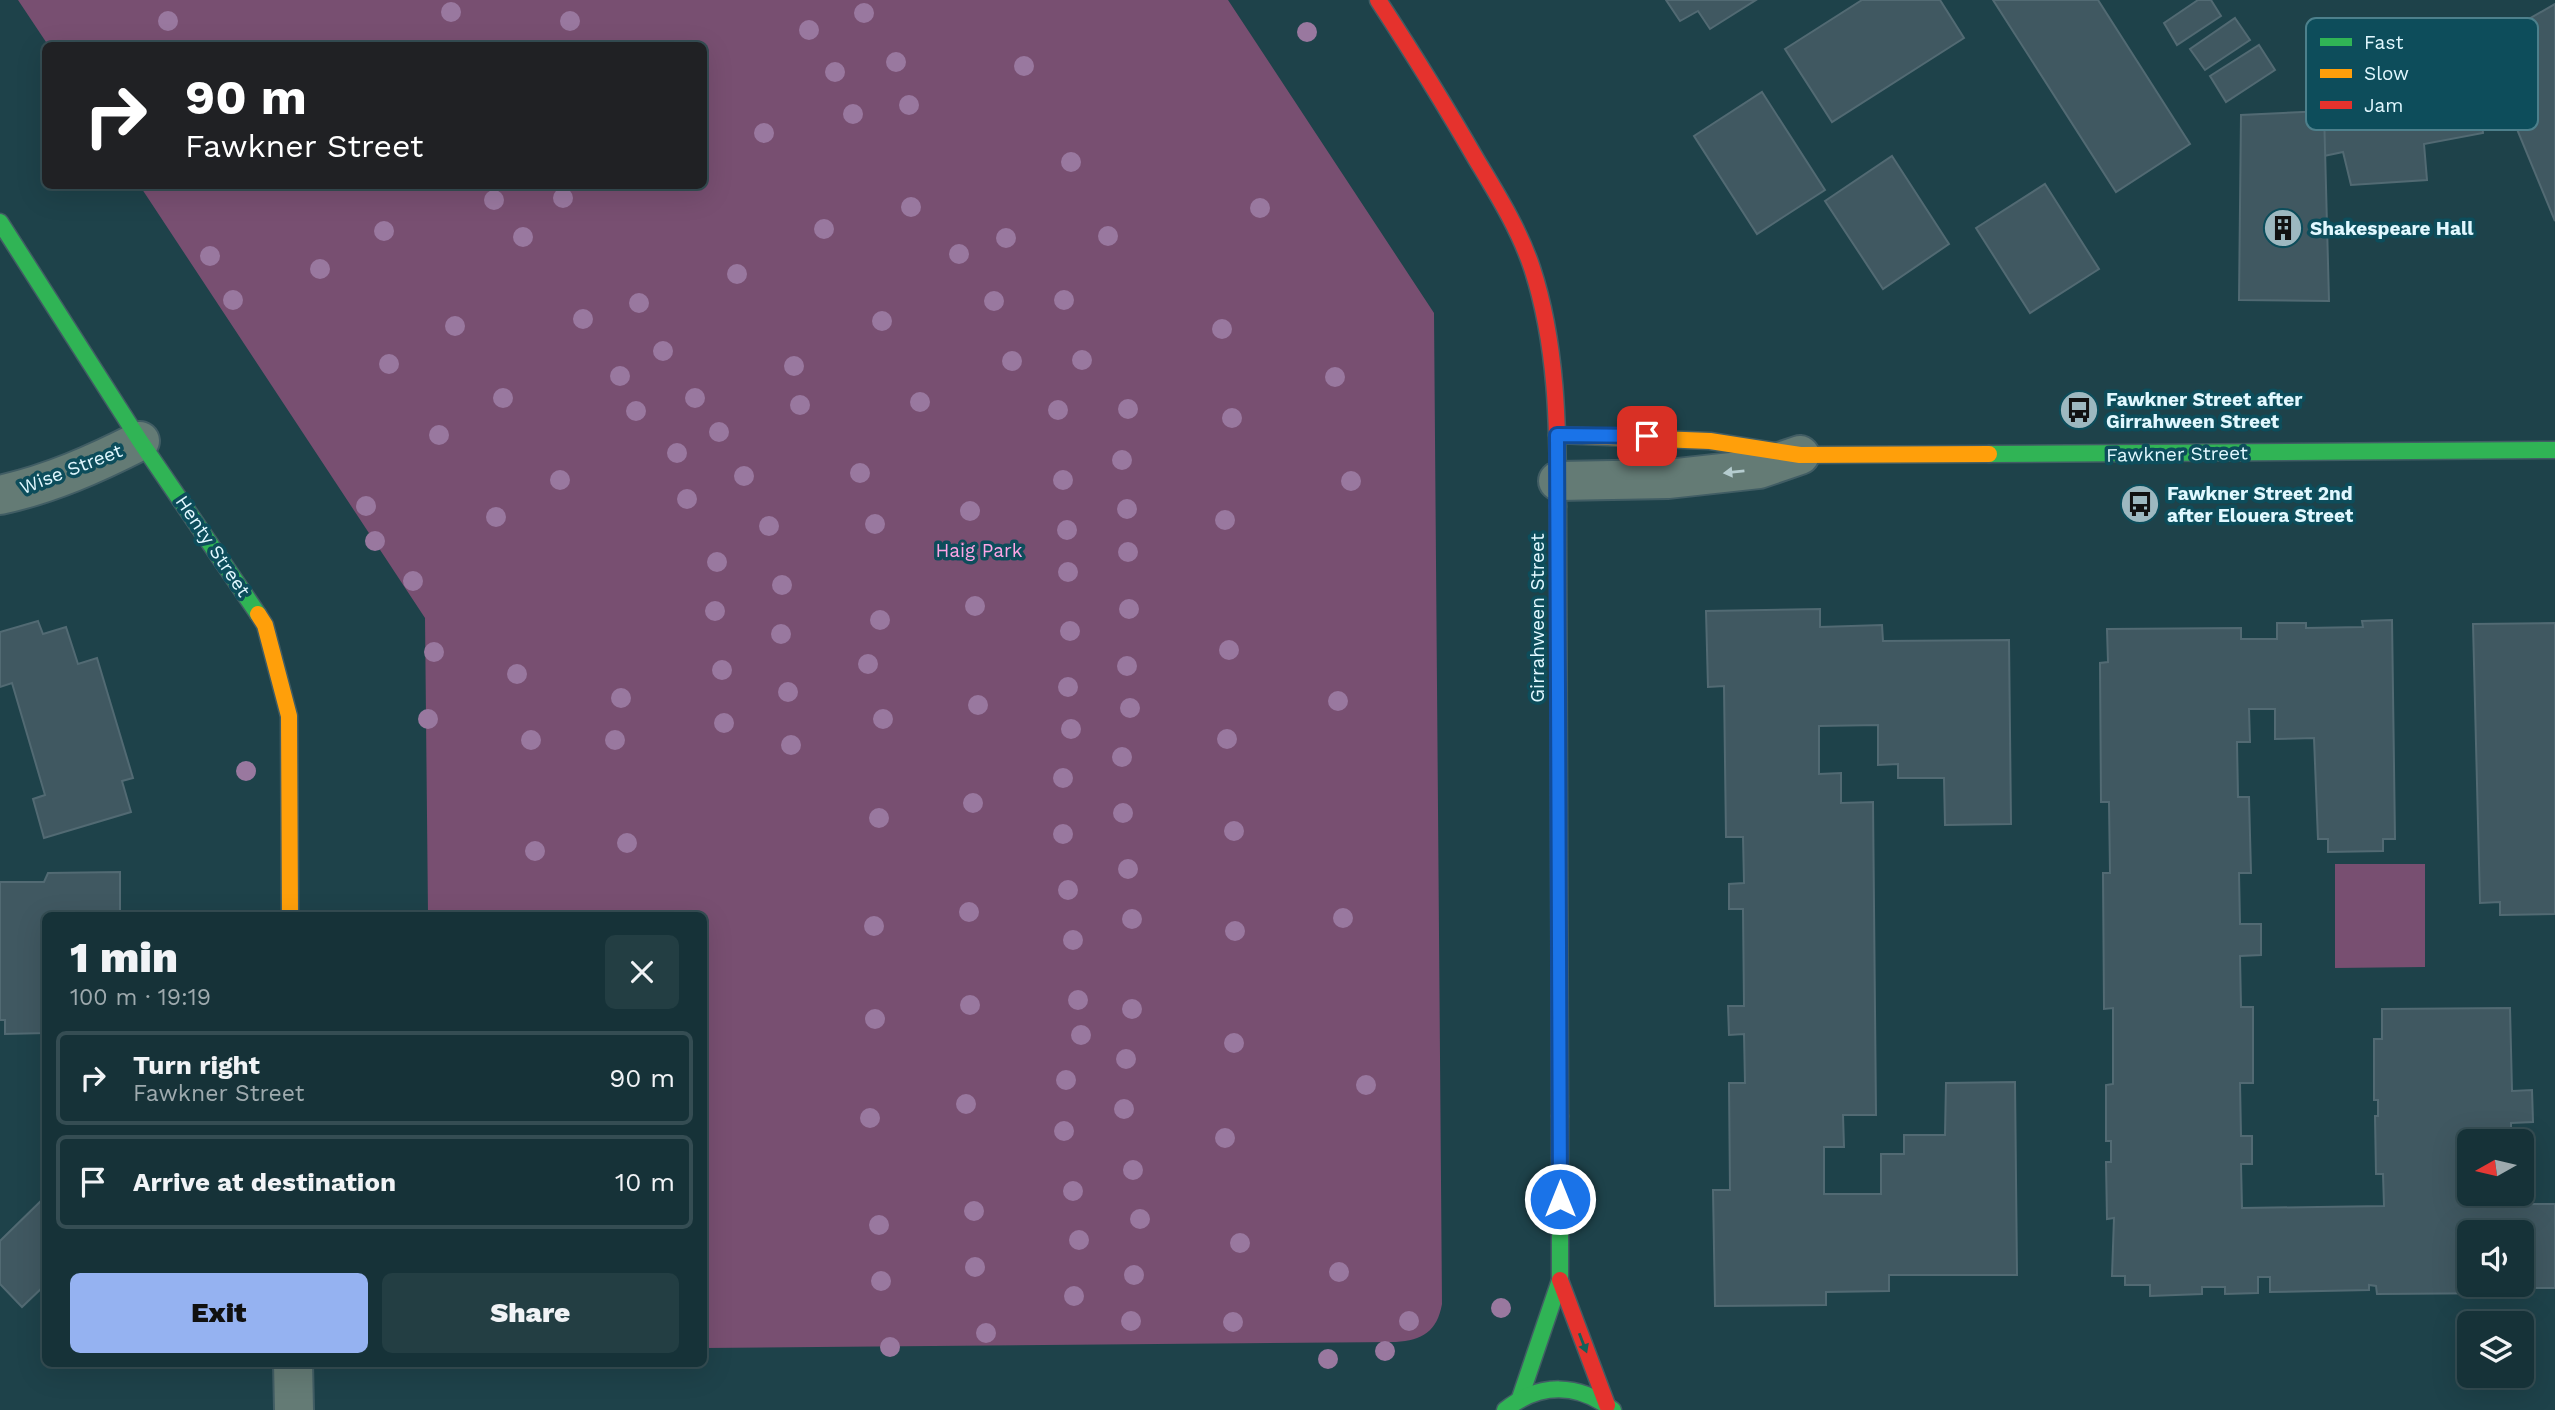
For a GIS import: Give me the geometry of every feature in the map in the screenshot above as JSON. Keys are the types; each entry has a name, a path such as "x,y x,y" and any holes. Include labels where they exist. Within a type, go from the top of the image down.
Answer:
{"street":[{"name":"Girrahween Street","path":"1378,0 1430,79 1518,234 1535,279 1546,322 1555,380 1558,481 1560,1280 1520,1398"},
{"name":"Henty Street","path":"0,222 140,440 265,625 289,716 290,912"},
{"name":"Fawkner Street","path":"1557,435 1670,437 1757,445 1800,455 2555,450"},
{"name":"Wise Street","path":"0,495 33,488 99,462 140,440"},
{"name":"Fawkner Street","path":"1558,481 1668,479 1759,469 1800,455"},
{"name":"Girrahween Street","path":"1560,1280 1610,1407"},
{"path":"293,1367 294,1410"},
{"path":"1505,1410 1520,1398 1558,1387 1584,1392 1610,1407"}],"green space":[{"name":"Haig Park","path":"18,0 1228,0 1434,313 1442,1304 1432,1328 1421,1336 1396,1342 707,1348 707,912 428,912 425,618 142,189 707,189 707,42 46,42"},
{"path":"2335,864 2425,864 2425,967 2335,968"}],"building":[{"path":"1666,0 1756,0 1710,29 1698,11 1680,21"},
{"path":"1862,0 1940,0 1964,38 1832,122 1785,49"},
{"path":"1993,0 2098,0 2190,144 2116,192"},
{"path":"2198,0 2211,0 2221,16 2177,45 2164,23"},
{"path":"2555,4 2555,221 2517,130 2538,130 2538,18 2530,18"},
{"path":"2235,18 2250,40 2205,70 2190,49"},
{"path":"2259,45 2275,70 2226,102 2210,76"},
{"path":"1762,92 1825,190 1757,234 1694,136"},
{"name":"Shakespeare Hall","path":"2306,112 2306,130 2324,130 2329,301 2239,300 2241,115"},
{"path":"2324,130 2483,130 2483,133 2424,144 2427,180 2351,185 2343,152 2324,156"},
{"path":"1892,156 1949,244 1883,289 1825,201"},
{"path":"2045,184 2099,269 2030,313 1976,228"},
{"path":"1820,609 1820,627 1882,625 1883,641 2009,640 2011,824 1945,825 1944,778 1898,778 1898,764 1878,765 1878,725 1819,726 1819,774 1841,773 1841,803 1873,802 1876,1115 1843,1115 1844,1147 1824,1147 1824,1194 1881,1194 1881,1154 1904,1154 1904,1135 1945,1135 1946,1083 2015,1082 2017,1275 1889,1275 1889,1291 1826,1292 1826,1305 1715,1306 1713,1190 1730,1190 1729,1083 1745,1083 1744,1034 1729,1035 1728,1006 1744,1006 1743,909 1729,909 1729,884 1744,883 1743,837 1726,837 1724,686 1708,687 1706,611"},
{"path":"2392,620 2395,839 2383,839 2383,851 2328,852 2328,839 2318,839 2314,738 2275,739 2275,709 2249,709 2250,742 2237,742 2238,797 2249,797 2251,873 2239,873 2240,924 2261,924 2261,955 2240,956 2241,1007 2253,1007 2253,1083 2240,1083 2241,1136 2252,1136 2252,1164 2241,1164 2242,1208 2384,1206 2383,1174 2376,1174 2375,1116 2378,1116 2378,1100 2374,1100 2374,1039 2382,1039 2382,1009 2510,1008 2512,1091 2532,1090 2533,1122 2511,1123 2511,1129 2457,1129 2457,1206 2555,1204 2555,1288 2534,1288 2534,1220 2457,1220 2457,1293 2377,1294 2376,1286 2369,1285 2369,1290 2270,1292 2270,1277 2258,1277 2258,1293 2225,1294 2225,1287 2202,1287 2202,1294 2150,1296 2150,1285 2125,1285 2125,1276 2112,1276 2114,1218 2107,1219 2106,1162 2111,1162 2111,1141 2106,1141 2106,1085 2113,1084 2113,1008 2104,1009 2103,873 2110,873 2109,802 2101,802 2100,663 2108,662 2107,629 2241,628 2241,639 2277,639 2277,623 2306,623 2306,628 2363,627 2362,621"},
{"path":"38,621 43,634 66,627 78,664 97,658 133,778 122,781 131,812 44,838 33,799 45,795 12,683 0,687 0,632"},
{"path":"2555,623 2555,914 2500,915 2500,902 2480,903 2473,624"},
{"path":"120,872 120,912 42,912 42,1033 5,1034 5,1020 0,1020 0,882 44,882 48,873"},
{"path":"42,1200 42,1288 22,1307 0,1284 0,1241"}],"traffic: fast":[{"path":"0,222 140,441 258,614"},
{"path":"1989,454 2555,450"},
{"path":"1520,1398 1560,1280 1560,1116"},
{"path":"1505,1410 1532,1394 1559,1389 1586,1395 1613,1410"}],"traffic: slow":[{"path":"1557,435 1710,441 1800,455 1989,454"},
{"path":"1558,506 1560,1116"},
{"path":"258,614 265,625 289,716 290,912"}],"traffic: jam":[{"path":"1378,0 1500,199 1521,239 1532,268 1547,326 1551,356 1556,416 1558,506"},
{"path":"1560,1280 1607,1405"}],"place":[{"name":"Shakespeare Hall","path":"2283,228"},
{"name":"Fawkner Street after Girrahween Street","path":"2079,410"},
{"name":"Fawkner Street 2nd after Elouera Street","path":"2140,504"}],"route":[{"path":"1560,1199 1557,435 1647,436"}]}
